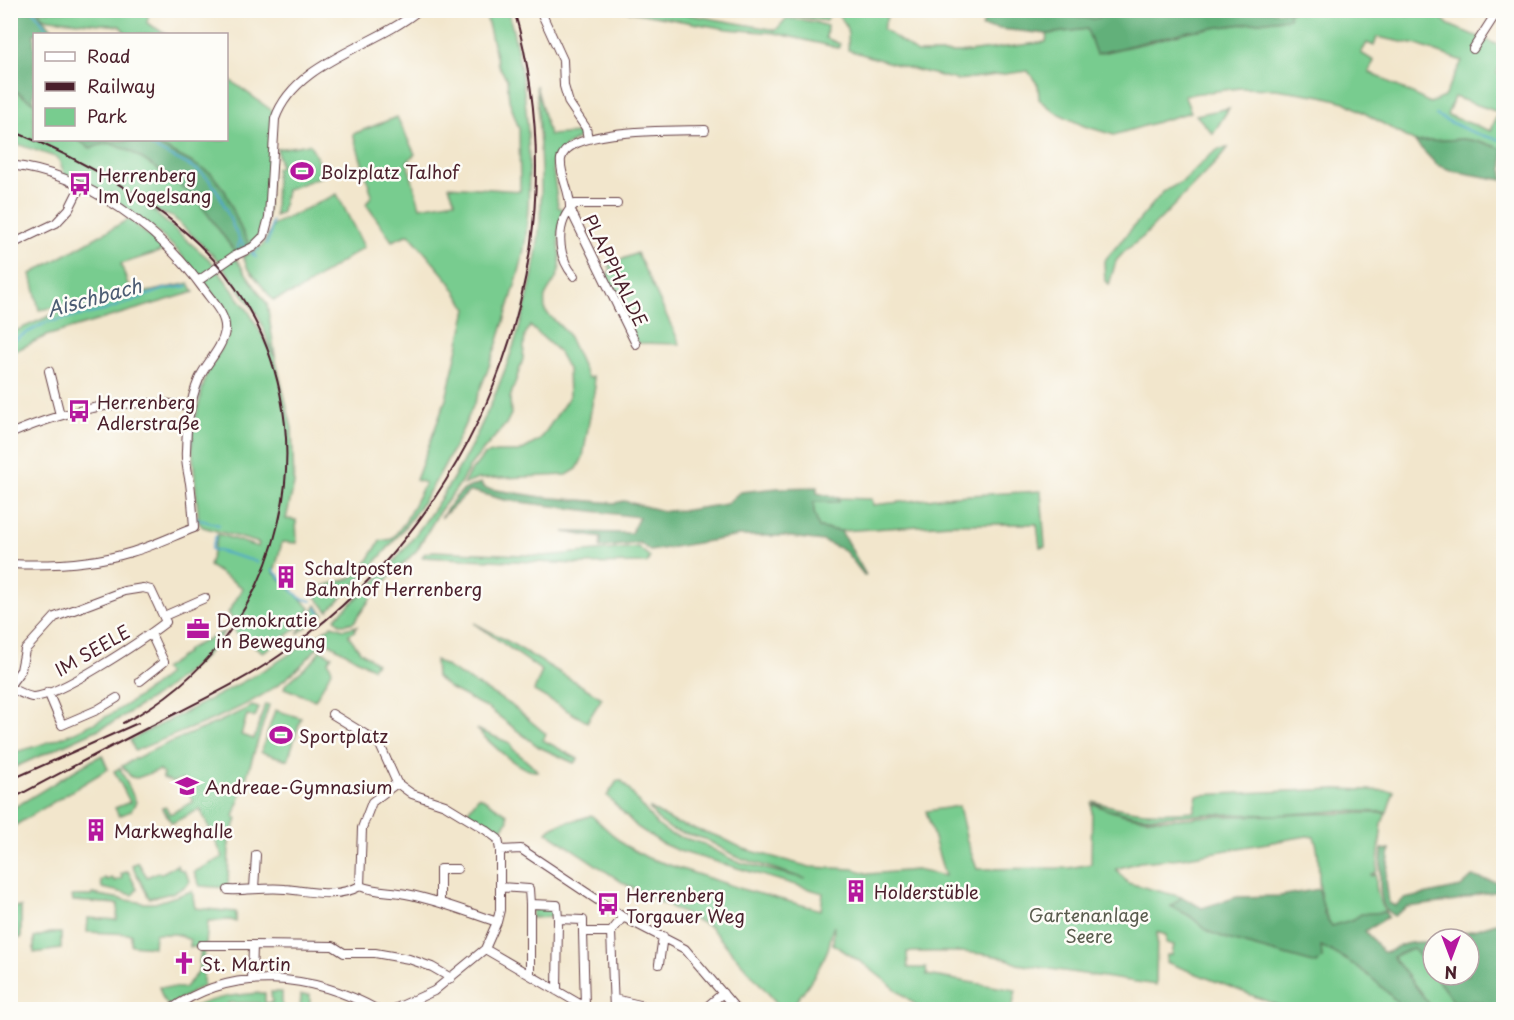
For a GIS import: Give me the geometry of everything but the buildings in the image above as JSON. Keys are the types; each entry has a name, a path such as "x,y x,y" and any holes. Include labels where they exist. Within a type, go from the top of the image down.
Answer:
{"street":[{"path":"198,281 234,256 253,248 264,236 270,205 275,119 280,106 290,92 316,70 387,32 418,10"},
{"path":"540,10 563,60 564,86 569,103 586,128 588,139"},
{"path":"1493,10 1502,11"},
{"path":"1473,49 1493,18 1502,11"},
{"name":"PLAPPHALDE","path":"636,344 570,209 561,164 562,156 573,145 588,139 621,133 705,130"},
{"path":"10,165 57,176 108,201 147,226 198,281 223,318 225,331 199,379 191,406 185,452 194,528 132,552 97,560 59,565 10,564"},
{"path":"12,242 56,223 69,208 80,187"},
{"name":"PLAPPHALDE","path":"574,276 565,265 561,252 563,218 575,204 617,204"},
{"path":"49,371 60,415"},
{"path":"10,434 60,415 116,404 191,406"},
{"name":"IM SEELE","path":"143,588 151,590 154,594 166,622 151,634 78,679 48,692 33,697 10,686 21,670 25,650 55,618 124,591 143,588"},
{"path":"164,616 205,597"},
{"name":"IM SEELE","path":"140,681 164,662 151,634"},
{"name":"IM SEELE","path":"48,692 62,725 97,710 117,698"},
{"path":"332,714 380,746 397,783 412,794 445,805 498,839 500,910 485,949 434,991 392,1010"},
{"path":"360,886 362,828 372,802 397,783"},
{"path":"500,850 521,849 623,917 685,949 737,1010"},
{"path":"254,889 256,855"},
{"path":"440,902 440,869 457,869"},
{"path":"228,890 284,889 318,894 352,891 360,886"},
{"path":"360,886 369,890 404,893 440,902 497,922"},
{"path":"500,887 529,889 530,975"},
{"path":"530,904 557,905 557,991"},
{"path":"614,1010 610,933 623,917"},
{"path":"558,920 583,920 588,1008"},
{"path":"583,933 610,933"},
{"path":"659,964 663,936"},
{"path":"201,945 333,946 344,953 375,953 409,959 432,967 451,978"},
{"path":"252,980 253,945"},
{"path":"485,949 588,1008"},
{"path":"170,1010 183,1000 200,992 220,985 252,980 288,980 316,984 352,995 378,1010"},
{"path":"703,1010 723,993"},
{"path":"614,999 662,1010"}],"green space":[{"path":"11,10 39,11 56,33 33,33 33,102 11,88 11,56 18,43 11,33"},
{"path":"39,11 149,11 147,23 164,33 125,33 120,26 49,19 41,16"},
{"path":"485,11 508,11 524,94 529,151 528,208 525,246 515,286 487,371 450,456 419,508 402,531 328,611 310,590 351,578 362,570 380,541 392,539 405,522 425,483 416,480 446,399 467,309 449,281 409,234 392,241 366,204 372,195 353,134 397,117 415,154 407,162 420,207 455,201 449,186 520,191 519,129 509,100 507,79 498,65"},
{"path":"625,11 678,11 776,30 787,18 814,22 827,26 826,38 840,44 839,48 775,33 727,29"},
{"path":"774,11 833,11 826,21"},
{"path":"833,11 889,11 883,29 918,53 959,53 1046,42 1047,34 1087,29 1096,54 1190,31 1288,18 1290,11 1387,11 1409,16 1412,11 1434,11 1449,25 1503,47 1497,73 1503,75 1503,149 1463,139 1415,142 1345,102 1276,89 1240,88 1184,95 1191,112 1114,135 1084,126 1055,112 1039,99 1038,85 1028,71 957,80 848,50 845,23","holes":["1377,37 1417,45 1462,61 1444,97 1430,103 1369,72 1374,61 1361,53 1367,43 1374,46","1454,97 1498,112 1491,131 1447,115"]},
{"path":"987,11 1030,11 1092,19 1131,11 1290,11 1289,18 1190,31 1096,54 1087,29 1047,34 982,27"},
{"path":"1030,11 1131,11 1092,19"},
{"path":"228,79 274,112 267,217 263,233 251,247 225,191 193,163 151,141 228,141"},
{"path":"536,85 549,135 579,133 582,136 564,147 552,162 558,207 565,210 559,224 560,266 556,279 545,297 545,311 567,333 588,378 593,377 595,387 583,457 577,469 567,475 478,479 463,485 484,455 496,452 519,452 540,440 569,397 568,369 558,351 530,326 525,335 523,359 510,398 511,414 506,424 472,463 417,550 376,591 354,622 340,624 335,618 375,582 397,558 451,481 475,437 514,344 528,297 537,249 541,203 541,159"},
{"path":"10,88 33,102 33,141 80,141 90,148 109,142 130,151 164,173 196,198 235,252 234,256 267,304 276,361 292,428 294,484 286,519 296,520 297,543 282,542 274,573 310,608 296,628 263,652 235,633 232,618 228,613 243,588 209,566 218,534 258,547 259,543 203,527 199,523 192,446 194,425 205,378 229,334 228,318 196,272 176,249 155,230 107,196 65,175 58,158 11,142","holes":["152,210 173,217 219,261 258,315 274,356 249,312 211,261"]},
{"path":"1229,108 1213,134 1196,115"},
{"path":"1463,139 1503,149 1503,180 1453,171 1437,165 1415,142"},
{"path":"80,141 151,141 211,173 225,191 251,247 235,252 196,198 164,173 130,151 109,143 90,148"},
{"name":"Bolzplatz Talhof","path":"310,144 325,175 286,190 282,212 275,216 276,169 280,166 277,149"},
{"path":"1228,148 1143,237 1116,261 1109,285 1105,281 1104,261 1163,192 1183,181 1219,149"},
{"path":"337,194 364,247 298,291 273,300 247,267 243,256 262,246 274,224"},
{"path":"129,219 165,250 121,264 129,288 84,303 39,310 31,274"},
{"path":"637,253 680,344 637,343 605,277 611,271 609,265"},
{"path":"189,283 194,292 46,336 11,353 11,333 63,310"},
{"path":"481,483 484,488 542,497 615,503 624,501 663,511 726,504 740,492 817,487 817,493 838,498 839,502 814,502 814,512 819,528 841,531 866,575 844,550 823,541 783,536 739,536 650,551 640,543 600,548 601,538 564,532 631,533 639,517 504,500 476,492 469,492 441,518 453,500 462,492"},
{"path":"1041,491 1045,547 1040,547 1037,524 951,524 841,531 819,528 814,512 814,502 839,501 838,498 872,499 873,505 954,496"},
{"path":"638,547 650,557 647,563 578,564 422,557 433,551 544,556"},
{"path":"316,605 324,614 297,634"},
{"path":"474,623 602,698 587,722 534,691 542,671"},
{"path":"332,625 344,629 357,626 349,636 360,651 376,663 372,668 323,640 283,681 261,696 213,720 135,751 130,740 259,673"},
{"path":"225,631 204,658 162,692 112,723 11,769 11,753 54,740 113,713 168,674 163,669 185,654 188,649"},
{"path":"320,650 332,656 328,661 332,670 315,700 284,688 314,660"},
{"path":"435,660 510,704 546,734 543,740 578,759 574,763 539,747 489,709 451,689 436,677"},
{"path":"265,704 269,705 234,817 237,819 229,842 228,888 200,886 194,872 223,857 200,809 172,823 162,808 166,807 170,814 193,802 182,779 173,782 163,778 159,770 137,778 131,777 122,766 154,749 252,706 259,708 255,717 247,715 241,735 254,739"},
{"name":"Sportplatz","path":"275,710 301,718 288,760 261,752"},
{"path":"476,729 510,743 513,749 538,771 531,771 514,762"},
{"path":"102,755 108,769 11,828 11,809"},
{"path":"120,768 136,802 131,811 119,816 115,808 130,802 114,771"},
{"name":"Gartenanlage Seere","path":"617,781 622,781 657,825 670,834 701,843 735,861 806,879 737,857 705,839 672,830 658,820 649,808 676,823 720,837 744,849 810,867 854,869 869,874 916,870 945,876 926,811 959,806 967,841 977,869 1069,868 1091,864 1092,803 1121,814 1162,819 1386,813 1382,823 1377,871 1371,875 1376,874 1380,903 1385,912 1361,914 1332,927 1321,900 1314,837 1307,836 1182,858 1140,862 1116,869 1128,883 1182,897 1171,906 1190,916 1209,932 1317,964 1322,958 1320,945 1366,973 1404,1009 1287,1009 1166,962 1167,955 1172,955 1174,945 1166,943 1166,935 1157,932 1156,985 1017,964 1007,959 980,954 907,952 908,968 926,968 927,975 1016,990 1012,1009 921,1009 864,964 833,944 834,926 828,949 816,973 790,1009 782,1009 710,927 625,884 547,832 561,824 591,815 624,845 648,858 745,890 821,910 823,893 679,851 663,844 637,827 607,796"},
{"path":"1337,789 1394,791 1387,812 1338,811 1276,815 1213,814 1156,817 1136,816 1106,809 1093,801 1131,810 1180,812 1194,811 1197,795"},
{"path":"479,796 507,814 508,821 500,832 467,812"},
{"path":"1382,849 1390,850 1386,879 1389,903 1395,906 1404,899 1461,887 1472,877 1503,883 1503,891 1479,894 1457,901 1407,907 1394,916 1386,910 1381,897"},
{"path":"138,862 147,877 158,872 160,874 177,865 190,881 177,891 149,898 132,865"},
{"path":"128,871 137,889 133,895 102,888 101,881 105,878 107,880 112,878 115,881 122,878 121,874"},
{"path":"1319,889 1325,916 1332,926 1354,919 1361,914 1385,912 1388,917 1365,931 1383,952 1410,943 1421,942 1421,958 1413,948 1393,957 1433,1009 1404,1009 1366,973 1321,946 1322,958 1317,964 1209,932 1190,916 1171,906 1182,897 1202,908 1237,897 1280,896"},
{"path":"192,891 195,908 236,912 236,922 231,920 208,921 206,944 204,945 203,986 168,1006 159,987 184,988 198,973 201,948 190,947 190,940 176,934 155,934 154,947 131,945 131,934 87,932 88,918 117,920 118,904 73,901 72,896 92,896 92,894 155,903"},
{"path":"11,907 21,907 21,938 11,938"},
{"path":"533,907 554,908 554,917 531,918"},
{"path":"1503,921 1503,1009 1475,1001 1453,1001 1443,987 1481,987 1481,928"},
{"path":"50,933 61,933 61,949 34,953 34,938"},
{"path":"1413,947 1421,958 1421,987 1443,987 1453,1001 1475,1001 1503,1009 1433,1009 1393,957"},
{"path":"271,992 282,992 282,1009 260,1009 259,1003 228,1003 227,1009 189,1009 217,999 255,993 265,993 265,1003 272,1003"},
{"path":"301,995 310,995 310,1009 300,1009"}],"waterway":[{"name":"Aischbach","path":"33,10 50,33"},
{"path":"1436,115 1477,134 1504,140"},
{"name":"Aischbach","path":"144,141 157,150 196,169 211,182 222,199 244,246"},
{"path":"266,244 270,236 272,221"},
{"name":"Aischbach","path":"238,248 239,240"},
{"path":"256,257 252,253 259,249"},
{"name":"Aischbach","path":"10,342 47,322 103,311 165,289 188,286"},
{"path":"190,443 194,408 200,387"},
{"path":"197,517 197,519 219,525"},
{"path":"216,536 211,549 258,562"},
{"path":"273,570 300,598 312,601"},
{"path":"316,608 320,612"}],"railway":[{"path":"10,800 228,687 290,648 359,589 418,521 466,446 502,364 525,278 536,190 532,100 514,10"},
{"path":"10,130 33,140"},
{"path":"36,141 97,171 126,189 154,207 204,249 224,272 259,330 280,393 286,457 279,521 258,582 225,637 180,685 123,723"},
{"path":"10,780 138,723"}],"place":[{"name":"Bolzplatz Talhof","path":"302,171"},
{"name":"Herrenberg Im Vogelsang","path":"80,184"},
{"name":"Herrenberg Adlerstraße","path":"79,411"},
{"name":"Schaltposten Bahnhof Herrenberg","path":"286,577"},
{"name":"Demokratie in Bewegung","path":"198,629"},
{"name":"Sportplatz","path":"281,735"},
{"name":"Andreae-Gymnasium","path":"187,786"},
{"name":"Markweghalle","path":"96,830"},
{"name":"Holderstüble","path":"856,891"},
{"name":"Herrenberg Torgauer Weg","path":"608,904"},
{"name":"St. Martin","path":"184,963"}]}
